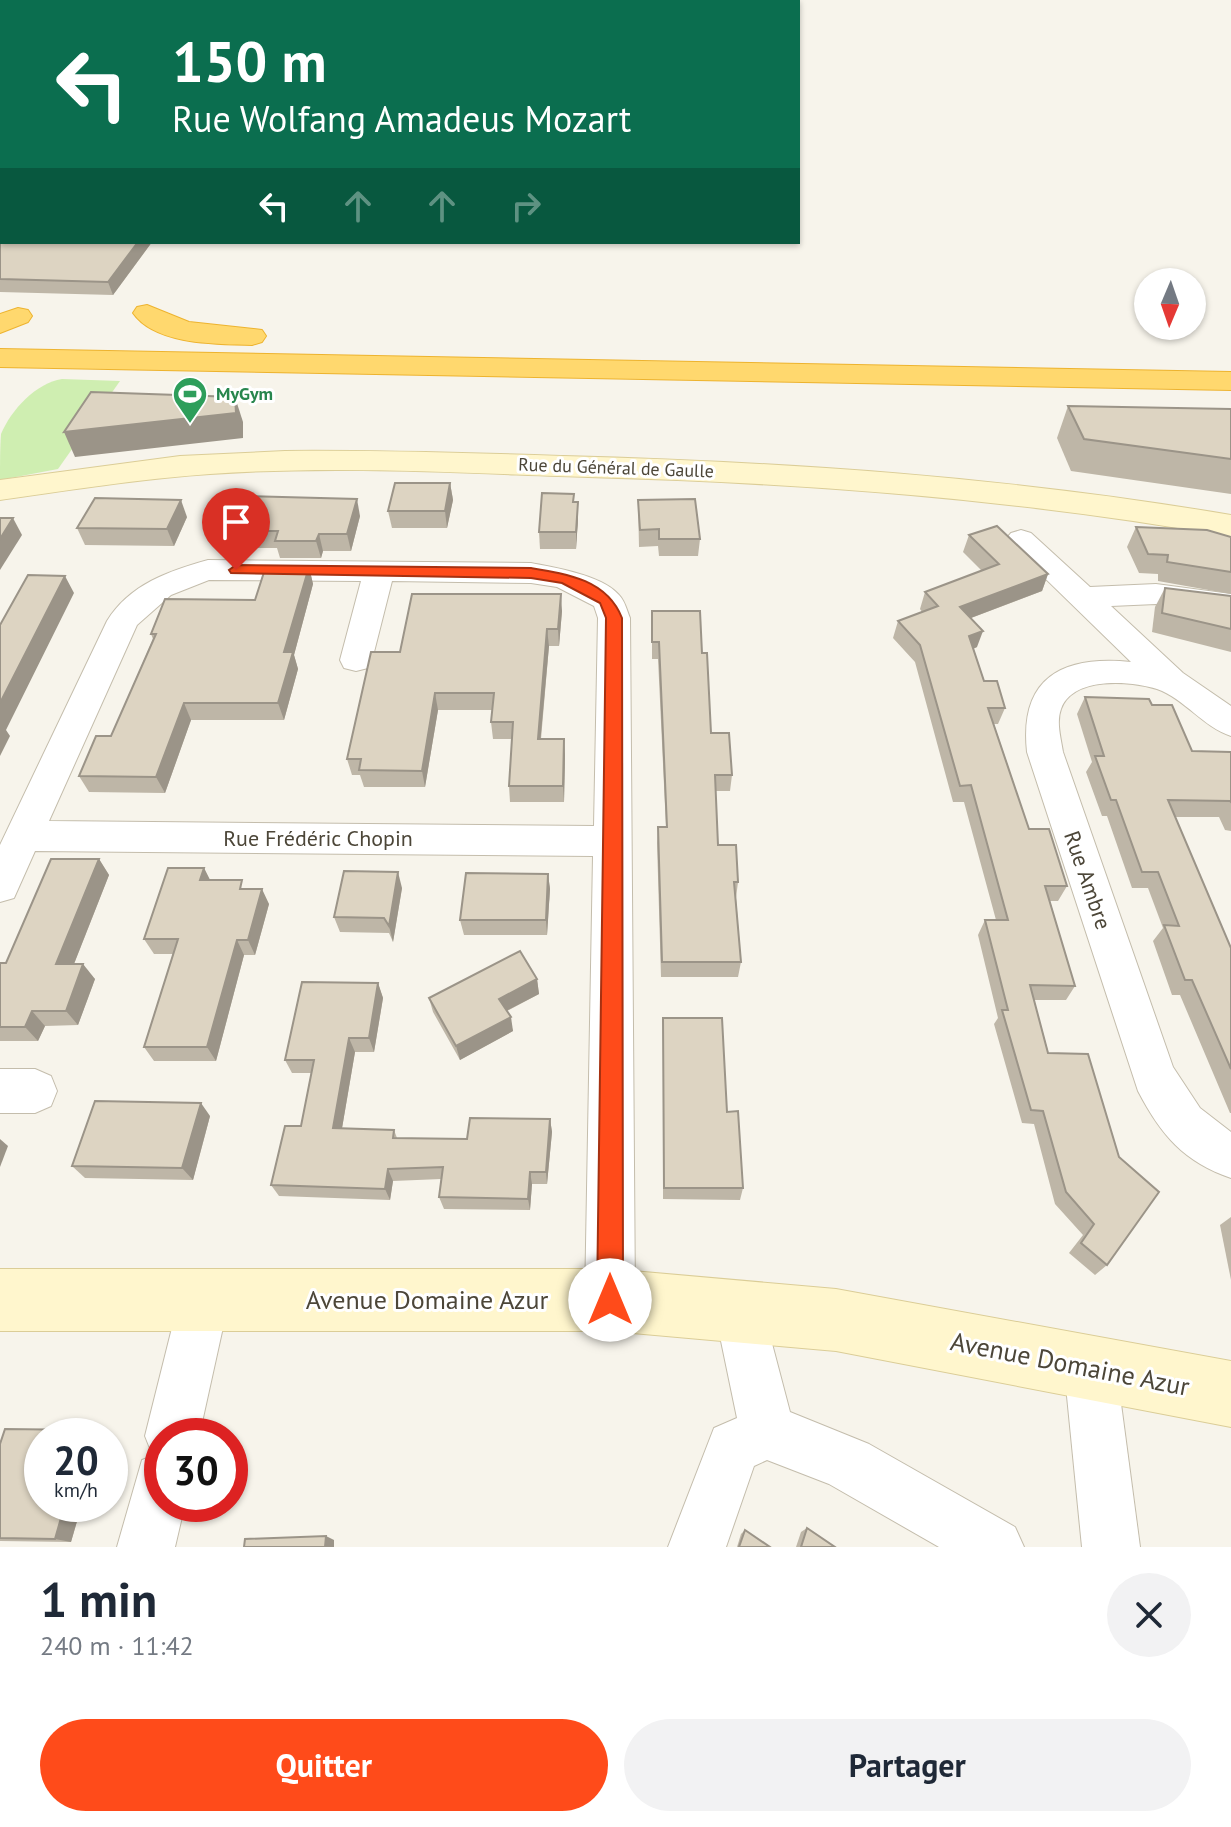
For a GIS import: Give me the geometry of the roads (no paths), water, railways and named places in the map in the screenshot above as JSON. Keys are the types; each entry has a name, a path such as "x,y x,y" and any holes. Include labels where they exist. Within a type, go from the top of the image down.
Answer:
{"highway":[{"path":"147,313 180,329 220,335 284,337 312,349"},
{"path":"0,342 1231,365"},
{"path":"0,358 1231,381"},
{"path":"36,380 56,373 90,370 586,370"}],"street":[{"name":"Rue du Général de Gaulle","path":"0,490 237,462 322,460 626,468 926,484 1115,505 1231,526"},
{"name":"Rue Ambre","path":"1021,539 1171,681 1231,723"},
{"path":"0,886 123,621 151,591 208,570 531,573 565,579 607,600 614,618 610,1300"},
{"path":"356,660 379,571"},
{"path":"1085,597 1156,594 1231,604"},
{"name":"Rue Ambre","path":"1171,681 1142,672 1116,671 1082,676 1059,687 1046,702 1042,726 1045,752 1154,1076 1173,1114 1217,1152 1231,1155"},
{"name":"Rue Frédéric Chopin","path":"23,836 613,841"},
{"name":"Avenue Domaine Azur","path":"0,1300 610,1300 836,1320 1231,1394"},
{"path":"176,1418 204,1300"},
{"path":"741,1312 786,1438"},
{"path":"1090,1366 1111,1547"},
{"path":"697,1547 733,1447 786,1438 849,1464 995,1547"},
{"path":"146,1547 152,1522"}],"place":[{"name":"MyGym","path":"190,425"}]}
